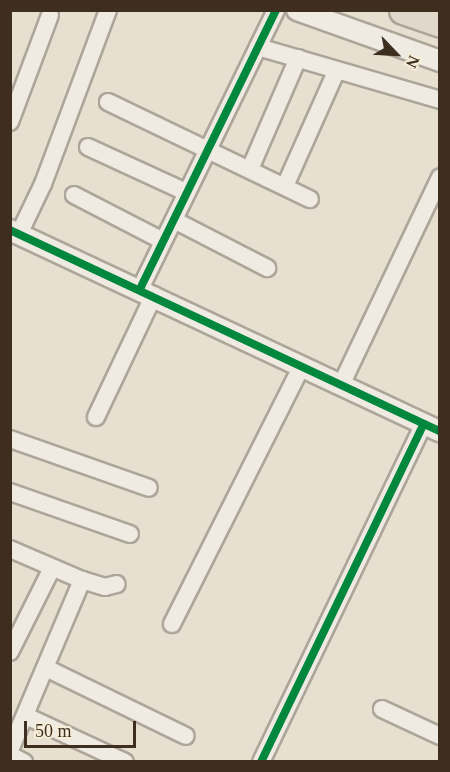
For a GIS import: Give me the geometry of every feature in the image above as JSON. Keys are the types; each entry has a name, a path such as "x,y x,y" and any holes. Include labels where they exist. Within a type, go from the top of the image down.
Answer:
{"highway":[{"path":"403,10 440,24"}],"street":[{"path":"108,10 43,184 15,232 147,292 301,368 432,428 261,762"},
{"path":"96,417 147,292 163,241 206,148 276,10"},
{"path":"297,10 440,61"},
{"path":"10,122 50,15"},
{"path":"258,47 440,100"},
{"path":"250,169 298,58"},
{"path":"285,186 338,70"},
{"path":"108,102 310,199"},
{"path":"88,147 186,192"},
{"path":"341,385 440,177"},
{"path":"74,195 163,241"},
{"path":"174,220 267,268"},
{"path":"172,624 301,368"},
{"path":"10,439 149,488"},
{"path":"10,492 130,534"},
{"path":"10,549 82,580 105,587 117,584"},
{"path":"10,652 52,568"},
{"path":"10,750 48,669 82,580"},
{"path":"48,669 186,736"},
{"path":"382,710 440,736"},
{"path":"26,716 125,762"},
{"path":"10,756 24,762"}],"cycle path":[{"path":"140,289 276,10"},
{"path":"10,230 440,431"},
{"path":"261,762 424,424"}]}
